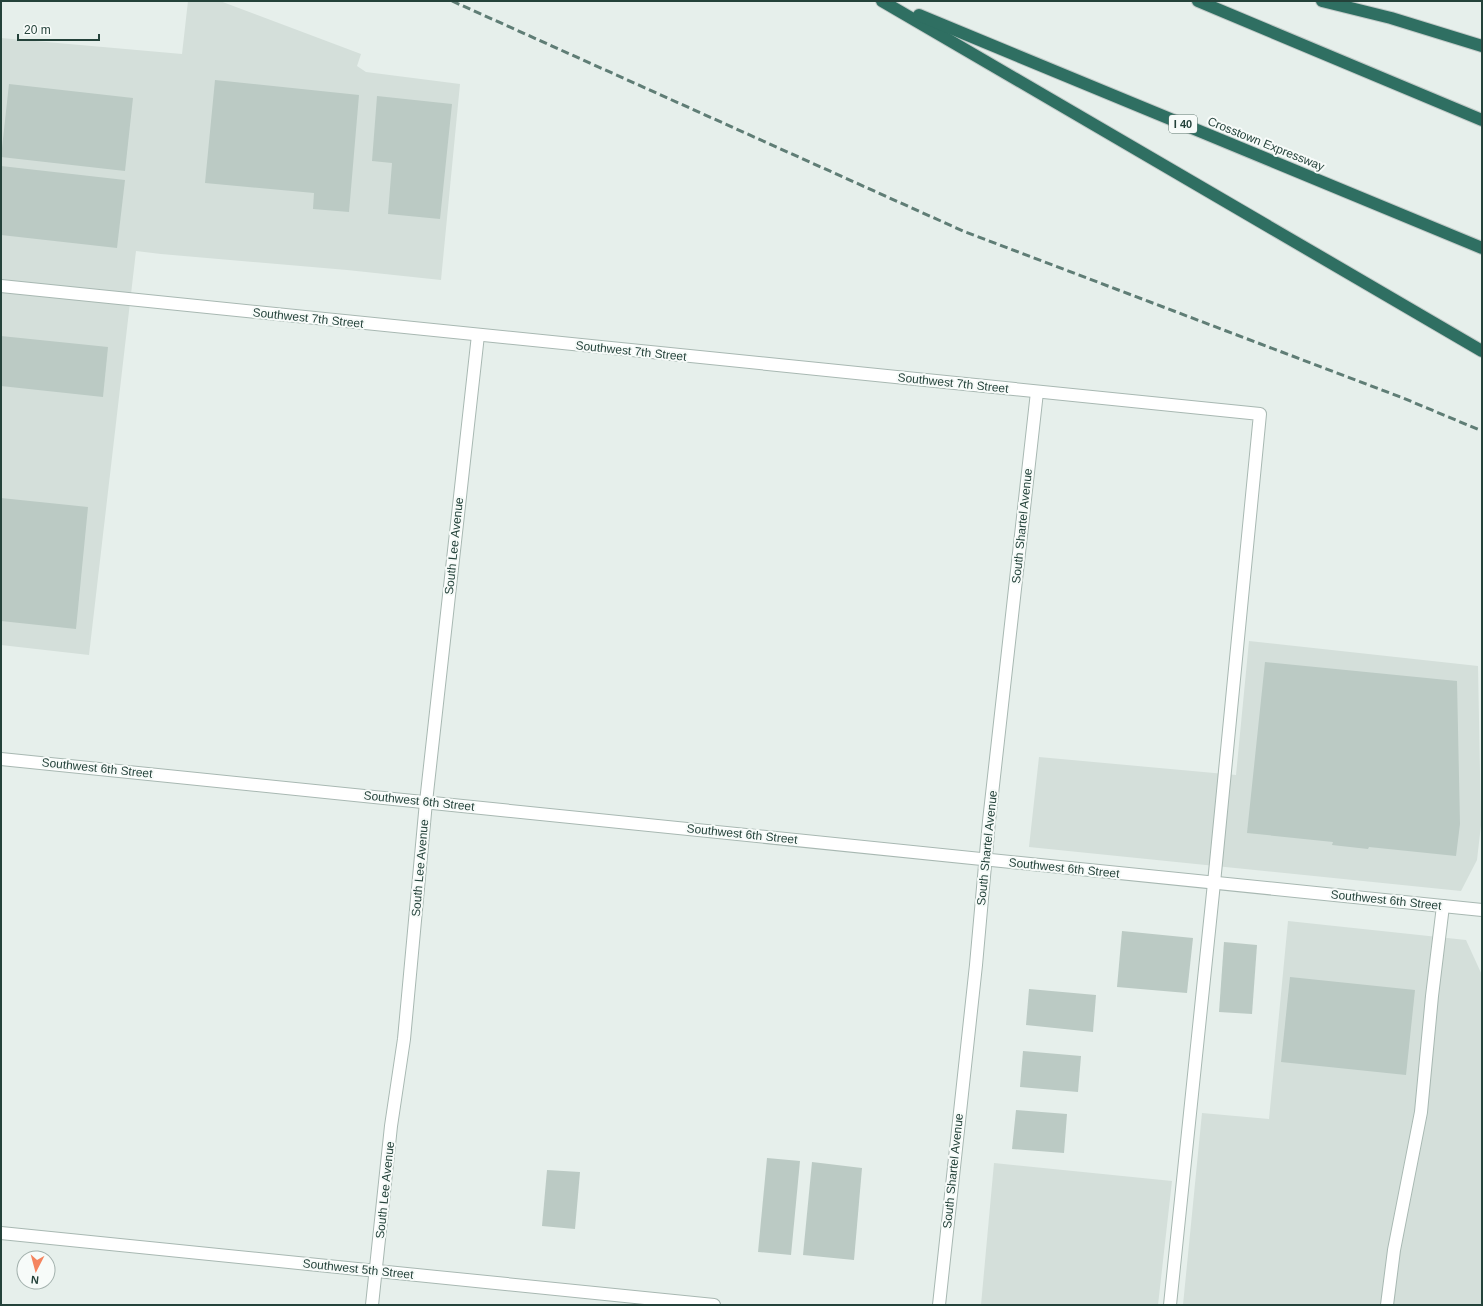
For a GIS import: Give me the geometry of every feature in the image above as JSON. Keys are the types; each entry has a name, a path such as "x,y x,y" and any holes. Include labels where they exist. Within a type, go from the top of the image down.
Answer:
{"highway":[{"name":"Crosstown Expressway","path":"883,1 1482,248"},
{"path":"883,1 1482,351"},
{"path":"1198,1 1482,120"},
{"path":"1322,1 1391,18 1482,46"}],"street":[{"name":"Southwest 7th Street","path":"1,286 1260,414 1214,883"},
{"name":"South Lee Avenue","path":"372,1305 391,1126 404,1039 426,802 478,335"},
{"name":"South Shartel Avenue","path":"939,1305 1037,392"},
{"name":"Southwest 6th Street","path":"1,759 1482,910"},
{"path":"1170,1305 1214,883"},
{"path":"1387,1305 1394,1250 1421,1112 1432,996 1444,906"},
{"name":"Southwest 5th Street","path":"1,1233 376,1271 604,1299 714,1305"}],"shaded area":[{"path":"188,1 220,1 361,54 357,66 366,72 460,84 441,280 136,251 89,655 1,645 1,38 182,54"},
{"path":"1249,641 1478,666 1481,825 1477,860 1461,891 1029,847 1039,757 1236,775"},
{"path":"1288,921 1466,940 1482,975 1482,1305 1183,1305 1202,1113 1269,1119"},
{"path":"994,1163 1172,1181 1158,1305 981,1305"}],"building":[{"path":"215,80 359,95 349,212 313,209 314,193 205,183"},
{"path":"9,84 133,98 125,171 1,157"},
{"path":"377,96 452,104 440,219 388,214 392,163 372,161"},
{"path":"1,166 125,180 117,248 1,235"},
{"path":"1,336 108,347 103,397 1,386"},
{"path":"1,498 88,507 76,629 1,621"},
{"path":"1265,662 1457,681 1460,824 1456,856 1369,847 1368,849 1332,845 1333,842 1247,833"},
{"path":"1122,931 1193,938 1187,993 1117,987"},
{"path":"1224,942 1257,945 1252,1014 1219,1012"},
{"path":"1290,977 1415,990 1406,1075 1281,1062"},
{"path":"1029,989 1096,995 1093,1032 1026,1025"},
{"path":"1023,1051 1081,1056 1078,1092 1020,1087"},
{"path":"1016,1110 1067,1114 1064,1153 1012,1149"},
{"path":"767,1158 800,1161 791,1255 758,1252"},
{"path":"812,1162 862,1168 854,1260 803,1255"},
{"path":"547,1170 580,1172 575,1229 542,1226"}],"railway":[{"path":"452,1 963,231 1403,398 1482,431"}]}
